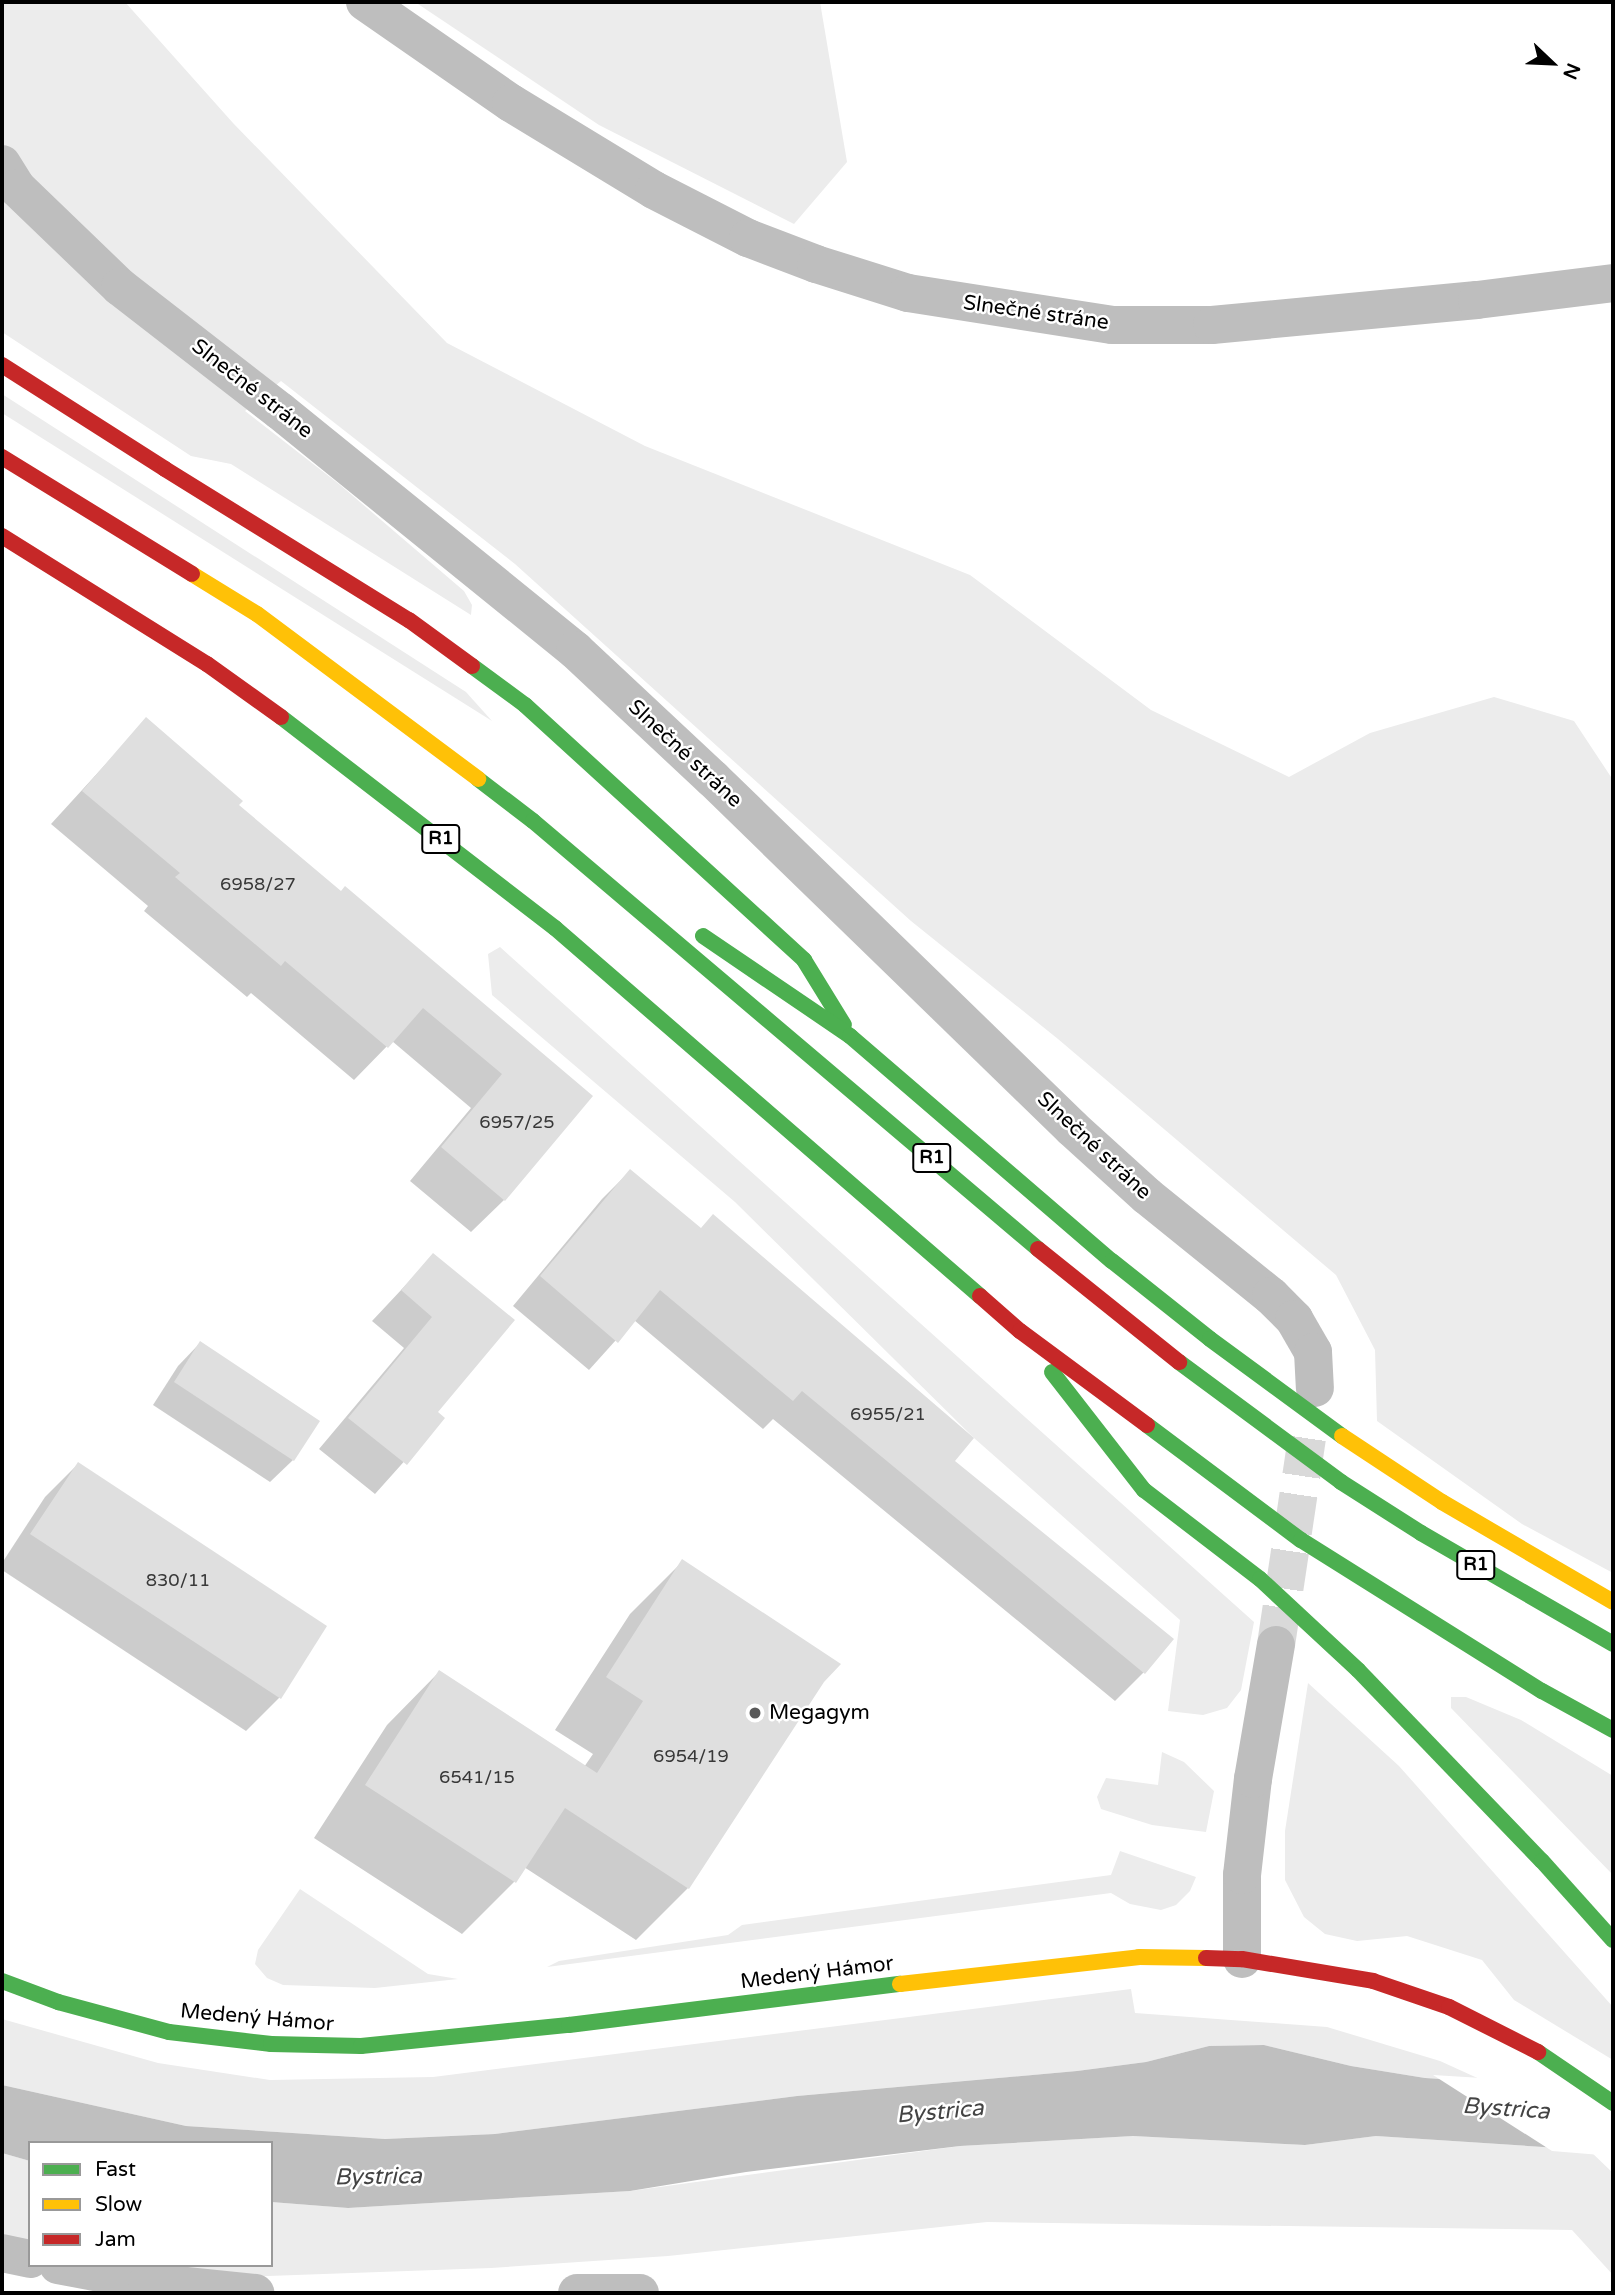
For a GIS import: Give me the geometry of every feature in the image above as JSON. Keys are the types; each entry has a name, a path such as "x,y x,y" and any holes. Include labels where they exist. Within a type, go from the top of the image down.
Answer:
{"main road":[{"path":"2,365 409,620 525,705 804,960 850,1036"},
{"name":"R1","path":"2,457 257,614 533,821 1029,1241 1180,1363 1341,1482 1421,1533 1613,1644"},
{"name":"R1","path":"2,536 207,664 327,750 555,928 1020,1331 1301,1540 1542,1691 1613,1730"},
{"path":"533,821 658,905"},
{"path":"692,928 850,1036 1112,1261 1210,1339 1357,1447 1442,1502 1613,1602"},
{"path":"1020,1331 1144,1489 1259,1579 1357,1670 1542,1861 1613,1940"},
{"name":"Medený Hámor","path":"2,1981 58,2002 169,2032 271,2044 361,2046 556,2026 1087,1962 1139,1957 1242,1959 1373,1981 1449,2007 1520,2041 1579,2077 1613,2103"}],"street":[{"name":"Slnečné stráne","path":"366,2 511,103 654,190 748,238 816,264 908,293 1112,325 1212,325 1451,303 1613,283"},
{"name":"Slnečné stráne","path":"2,164 17,188 120,287 280,411 575,650 713,779 1072,1128 1147,1196 1271,1296 1294,1319 1312,1352 1315,1388"},
{"path":"1242,1959 1245,1847 1253,1779 1276,1645"},
{"path":"2,2253 28,2259"},
{"path":"68,2267 147,2282 255,2293"},
{"path":"577,2293 640,2293"}],"shaded area":[{"path":"2,2 125,2 233,123 447,343 645,446 970,575 1151,710 1289,777 1370,733 1494,697 1574,721 1613,780 1613,1573 1522,1524 1377,1421 1375,1350 1336,1275 1058,1039 911,921 515,564 281,381 245,411 339,484 464,591 472,605 471,615 231,464 191,456 2,332"},
{"path":"415,2 820,2 847,162 794,224 599,125"},
{"path":"2,394 466,692 492,721 2,413"},
{"path":"500,947 1254,1622 1241,1690 1227,1708 1203,1715 1168,1711 1180,1620 974,1438 735,1202 492,995 488,954"},
{"path":"1308,1683 1399,1766 1613,2007 1613,2060 1514,2000 1482,1960 1407,1936 1357,1941 1325,1934 1304,1917 1285,1880 1285,1831"},
{"path":"1451,1697 1466,1697 1521,1720 1613,1776 1613,1875 1451,1708"},
{"path":"1162,1752 1184,1762 1214,1791 1206,1832 1152,1825 1101,1809 1097,1797 1106,1778 1158,1785"},
{"path":"1120,1851 1196,1877 1190,1891 1176,1905 1161,1910 1130,1904 1111,1893 547,1967 559,1961 728,1935 742,1925 1111,1875"},
{"path":"300,1889 428,1974 458,1979 375,1988 283,1985 267,1978 255,1964 258,1950"},
{"path":"1131,1989 1135,2013 1327,2027 1440,2061 1484,2081 1425,2078 1351,2066 1264,2045 1209,2046 1146,2062 1077,2071 797,2096 495,2134 385,2139 186,2126 2,2085 2,2019 158,2063 270,2080 433,2077"},
{"path":"1133,2136 1305,2145 1376,2136 1589,2150 1613,2173 1613,2275 1572,2230 987,2222 668,2256 491,2268 240,2277 171,2267 273,2267 273,2202 348,2208 630,2191 960,2146"},
{"path":"2,2153 28,2160 28,2247 2,2240"}],"water":[{"name":"Bystrica","path":"1264,2045 1351,2066 1425,2078 1613,2089 1589,2150 1376,2136 1305,2145 1133,2136 960,2146 746,2172 630,2191 348,2208 273,2202 273,2141 28,2141 28,2160 2,2153 2,2085 186,2126 385,2139 495,2134 797,2096 1077,2071 1146,2062 1209,2046"}],"pier":[{"path":"1433,2075 1613,2086 1613,2156 1552,2151"}],"building":[{"path":"146,717 243,801 239,805 341,891 345,886 593,1096 505,1201 441,1147 502,1074 423,1008 388,1048 285,961 281,966 175,877 180,873 82,791"},
{"path":"630,1169 701,1228 713,1214 974,1438 955,1461 1174,1639 1145,1674 802,1391 793,1401 660,1290 618,1343 540,1276"},
{"path":"433,1253 515,1320 438,1412 445,1418 407,1465 348,1418 432,1317 401,1290"},
{"path":"200,1341 320,1421 294,1461 174,1382"},
{"path":"78,1462 327,1626 281,1699 30,1534"},
{"path":"682,1559 841,1664 824,1682 689,1889 565,1808 516,1883 365,1785 439,1670 597,1773 643,1701 606,1677"}],"tunnel":[{"path":"1276,1645 1309,1425"}],"traffic: fast":[{"path":"472,666 525,705 804,960 844,1025"},
{"path":"281,717 555,928 980,1296"},
{"path":"478,779 533,821 1038,1249"},
{"path":"703,936 850,1036 1112,1261 1210,1339 1342,1436"},
{"path":"1179,1362 1341,1482 1421,1533 1613,1644"},
{"path":"1052,1372 1144,1490 1260,1579 1358,1670 1542,1861 1613,1940"},
{"path":"1147,1425 1301,1540 1542,1691 1613,1730"},
{"path":"2,1981 58,2002 169,2032 271,2044 361,2046 569,2025 900,1984"},
{"path":"1538,2052 1613,2103"}],"traffic: slow":[{"path":"192,574 257,614 478,779"},
{"path":"1342,1436 1442,1502 1613,1602"},
{"path":"900,1984 1139,1957 1206,1958"}],"traffic: jam":[{"path":"2,365 165,469"},
{"path":"2,457 192,574"},
{"path":"165,469 409,620 472,666"},
{"path":"2,536 207,664 281,717"},
{"path":"1038,1249 1179,1362"},
{"path":"980,1296 1020,1331 1147,1425"},
{"path":"1206,1958 1242,1959 1373,1981 1449,2007 1538,2052"}],"place":[{"name":"Megagym","path":"755,1713"}]}
